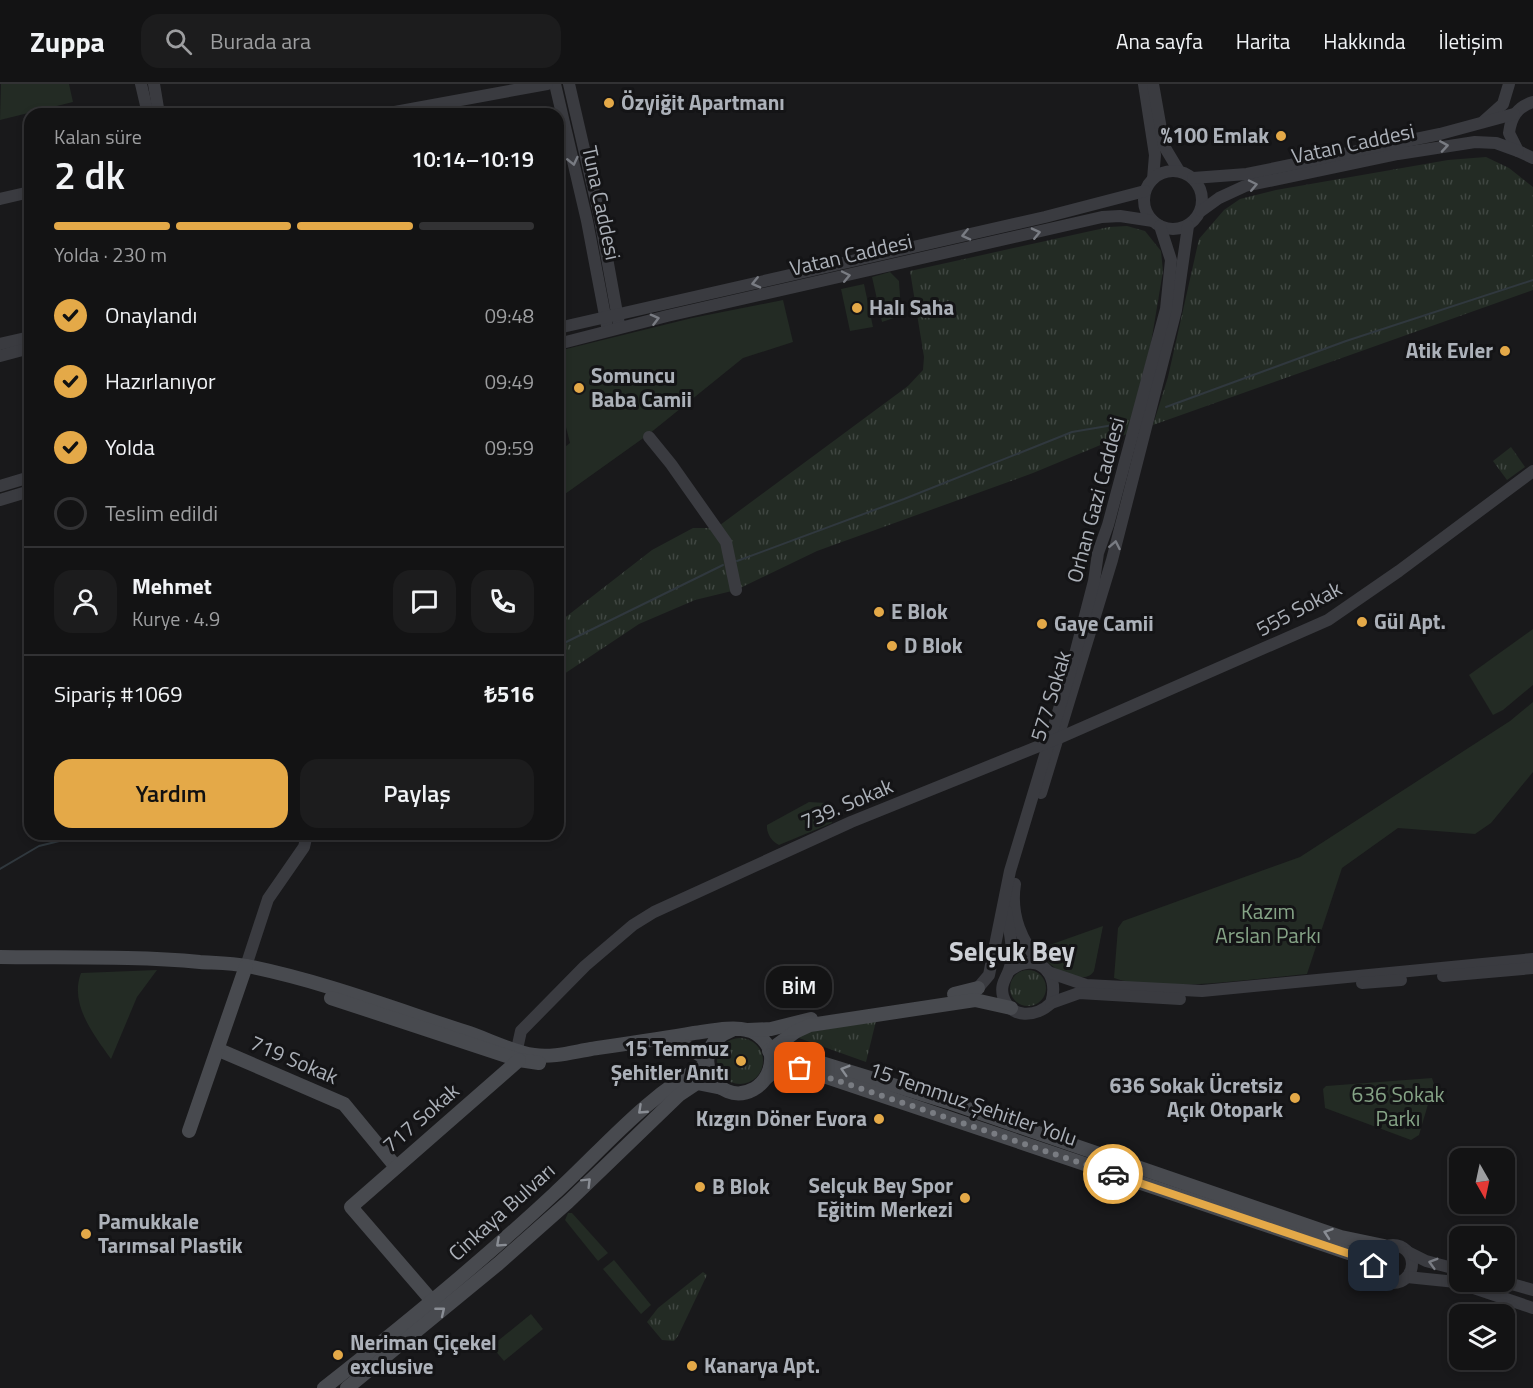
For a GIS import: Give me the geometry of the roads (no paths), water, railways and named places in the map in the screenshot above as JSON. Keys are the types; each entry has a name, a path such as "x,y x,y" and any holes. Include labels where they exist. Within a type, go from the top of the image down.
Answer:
{"main road":[{"path":"0,957 156,958 244,970 363,998 543,1063 566,1062 680,1045 707,1062"},
{"path":"0,964 158,965 244,970"},
{"path":"189,1131 219,1050 244,970"},
{"path":"518,1055 550,1055 732,1030 771,1029 790,1022 978,988"},
{"path":"770,1053 795,1032 810,1026 975,1000 1011,1008"},
{"path":"732,1030 713,1041 707,1062 710,1076 724,1089 742,1092 754,1089 764,1081 770,1069 770,1053 759,1035 748,1030"},
{"name":"719 Sokak","path":"219,1050 344,1104 396,1167"},
{"name":"15 Temmuz Şehitler Yolu","path":"770,1053 789,1053 918,1092 1349,1240 1384,1246"},
{"name":"717 Sokak","path":"433,1302 351,1207 518,1055"},
{"name":"Cinkaya Bulvarı","path":"324,1388 433,1302 556,1193 656,1097 707,1062"},
{"name":"15 Temmuz Şehitler Yolu","path":"764,1081 778,1068 800,1068 1359,1257 1374,1266"},
{"name":"Cinkaya Bulvarı","path":"347,1388 498,1264 568,1202 680,1095 697,1083 724,1089"}],"street":[{"path":"141,84 147,108"},
{"path":"154,84 158,108"},
{"path":"417,108 547,84"},
{"name":"Tuna Caddesi","path":"555,84 560,108"},
{"name":"Tuna Caddesi","path":"569,84 599,214 613,323"},
{"path":"1144,84 1155,155 1153,179"},
{"path":"1153,84 1164,146 1179,171 1193,178 1202,193 1201,210"},
{"path":"1511,84 1515,113"},
{"path":"1480,124 1503,104 1511,84"},
{"name":"Vatan Caddesi","path":"1193,178 1247,174 1480,124 1515,113 1533,102"},
{"name":"Vatan Caddesi","path":"1515,113 1509,133 1528,157"},
{"name":"Tuna Caddesi","path":"564,124 586,221 613,323"},
{"name":"Vatan Caddesi","path":"564,327 613,323 1102,217 1120,216 1179,229 1188,226 1201,210 1219,198 1245,186 1398,154 1475,142 1496,143 1528,157"},
{"path":"1156,224 1145,207 1146,191 1153,179 1161,173 1179,171"},
{"name":"Vatan Caddesi","path":"564,342 613,323 1146,191"},
{"path":"0,199 24,193"},
{"name":"Orhan Gazi Caddesi","path":"978,988 989,975 1010,871 1053,740 1094,581 1098,553 1114,504 1166,309 1171,260 1156,224"},
{"name":"Orhan Gazi Caddesi","path":"1143,436 1176,310 1188,226"},
{"path":"0,344 24,338"},
{"path":"0,356 24,350"},
{"path":"649,436 672,464 726,542 736,590"},
{"name":"577 Sokak","path":"1044,969 1028,948 1016,919 1014,895 1020,862 1053,740 1112,560 1143,436"},
{"name":"555 Sokak","path":"1053,740 1328,620 1399,572 1533,471"},
{"path":"0,486 24,479"},
{"path":"0,500 24,493"},
{"name":"739. Sokak","path":"518,1055 521,1031 585,966 633,925 654,912 851,822 1053,740"},
{"path":"244,970 268,899 304,847 306,840"},
{"path":"1006,896 1011,950 1003,996 1011,1008 1031,1014 1079,993 1176,999 1533,968"},
{"path":"978,988 1025,962 1086,985 1202,991 1533,959"},
{"path":"1044,969 1055,985 1052,1003"},
{"path":"1449,1266 1426,1261 1398,1245 1384,1246 1376,1255 1374,1266 1384,1281 1396,1282 1407,1276 1456,1282 1533,1308"},
{"path":"1407,1276 1412,1265 1408,1252"},
{"path":"1515,1285 1533,1290"}],"waterway":[{"path":"1166,407 1346,341 1533,280"},
{"path":"737,561 904,499 1072,432 1119,424"},
{"path":"564,643 723,565"},
{"path":"0,869 39,846 64,840"}],"place":[{"name":"Özyiğit Apartmanı","path":"609,103"},
{"name":"%100 Emlak","path":"1281,136"},
{"name":"Halı Saha","path":"857,308"},
{"name":"Atik Evler","path":"1505,351"},
{"name":"Somuncu Baba Camii","path":"579,388"},
{"name":"E Blok","path":"879,612"},
{"name":"Gül Apt.","path":"1362,622"},
{"name":"Gaye Camii","path":"1042,624"},
{"name":"D Blok","path":"892,646"},
{"name":"15 Temmuz Şehitler Anıtı","path":"741,1061"},
{"name":"BİM","path":"800,1068"},
{"name":"636 Sokak Ücretsiz Açık Otopark","path":"1295,1098"},
{"name":"Kızgın Döner Evora","path":"879,1119"},
{"name":"B Blok","path":"700,1187"},
{"name":"Selçuk Bey Spor Eğitim Merkezi","path":"965,1198"},
{"name":"Pamukkale Tarımsal Plastik","path":"86,1234"},
{"name":"Neriman Çiçekel exclusive","path":"338,1355"},
{"name":"Kanarya Apt.","path":"692,1366"}],"district":[{"name":"Selçuk Bey","path":"1012,952"}],"park label":[{"name":"Kazım Arslan Parkı","path":"1268,924"},
{"name":"636 Sokak Parkı","path":"1398,1107"}]}
